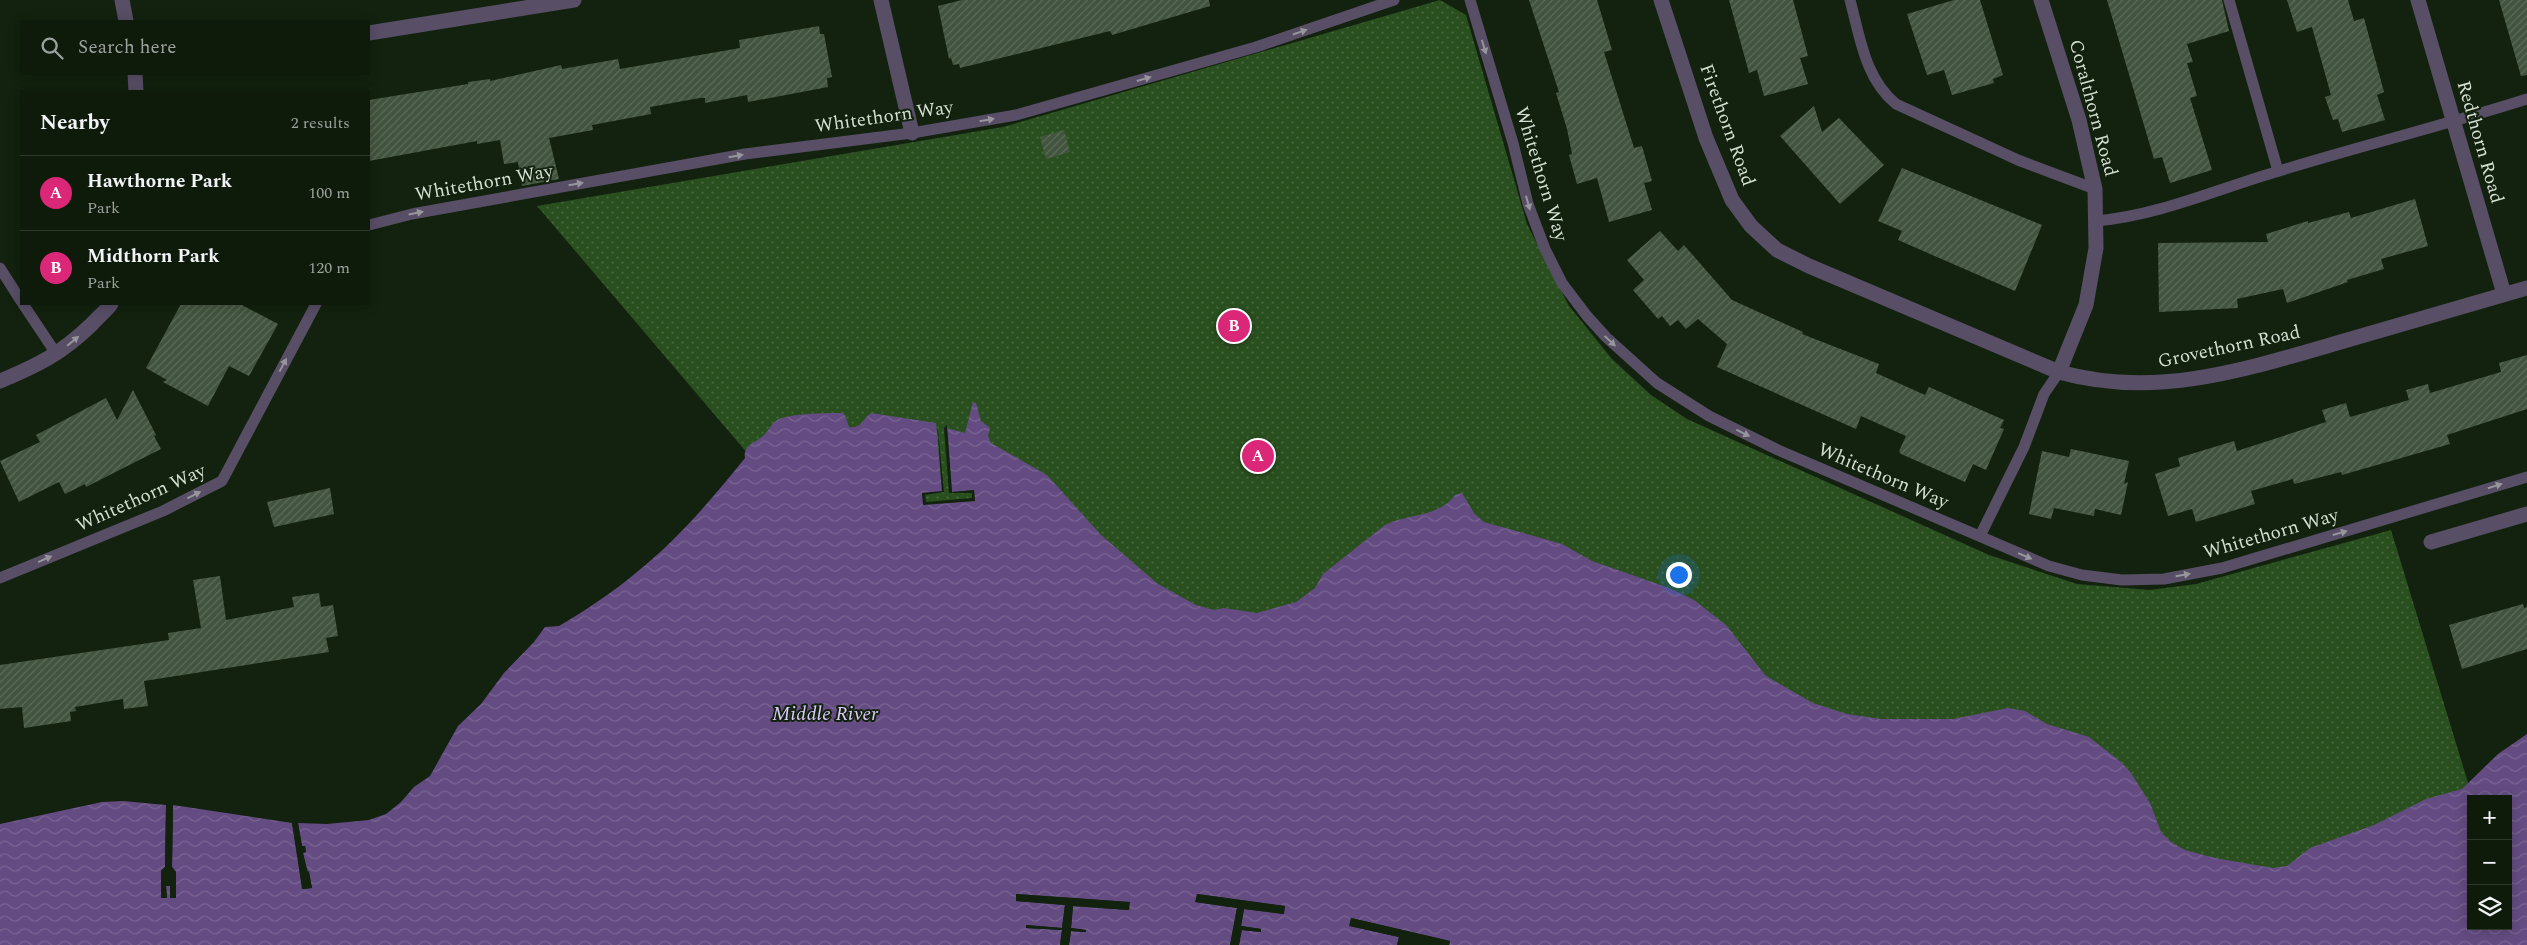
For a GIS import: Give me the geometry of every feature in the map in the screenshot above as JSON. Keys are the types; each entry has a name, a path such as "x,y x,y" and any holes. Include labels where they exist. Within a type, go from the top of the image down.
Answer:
{"street":[{"path":"122,0 126,20"},
{"path":"370,33 574,0"},
{"path":"881,0 912,133"},
{"name":"Firethorn Road","path":"1661,0 1706,138 1728,191 1751,226 1777,250"},
{"name":"Coralthorn Road","path":"2041,0 2079,120 2095,189 2096,248 2086,305 2058,372"},
{"name":"Redthorn Road","path":"2418,0 2504,294"},
{"path":"135,75 136,90"},
{"name":"Grovethorn Road","path":"1777,250 1858,287 2058,372 2087,380 2123,384 2153,384 2190,380 2261,365 2527,288"},
{"path":"0,381 57,355 81,335 110,305"},
{"path":"2431,542 2527,514"}],"lane":[{"name":"Whitethorn Way","path":"370,224 412,214 745,154 912,133 1025,112 1256,47 1394,0"},
{"name":"Whitethorn Way","path":"1470,0 1514,143 1528,204 1545,249 1562,282 1587,316 1606,337 1663,388 1709,416 1778,450 2049,566 2082,575 2122,580 2164,579 2222,568 2527,477"},
{"path":"1850,0 1869,68 1883,94 1896,104 2018,160 2095,189"},
{"path":"2229,0 2278,171"},
{"path":"2096,221 2140,215 2278,171 2453,122 2527,99"},
{"path":"0,268 20,298"},
{"path":"24,305 57,355"},
{"name":"Whitethorn Way","path":"0,578 163,511 222,481 315,305"},
{"path":"1980,536 2024,448 2044,394 2058,372"}],"green space":[{"path":"1440,0 1466,15 1527,224 1569,306 1612,359 1651,395 1687,419 1989,555 2077,584 2150,590 2196,584 2391,530 2472,795 2467,795 2467,802 2292,898 1272,636 811,528 537,206 1003,127"}],"water":[{"name":"Middle River","path":"973,402 976,403 981,421 990,428 988,436 991,443 1047,475 1101,535 1158,584 1196,605 1214,610 1224,608 1257,613 1296,602 1315,588 1323,574 1385,525 1440,508 1455,495 1462,493 1474,513 1484,522 1562,544 1592,561 1669,588 1694,600 1726,625 1766,676 1813,703 1847,714 1881,719 1953,719 2008,708 2025,711 2047,724 2089,737 2121,762 2131,773 2150,803 2161,832 2171,842 2185,850 2215,858 2273,868 2287,866 2310,848 2374,825 2426,799 2462,789 2498,754 2527,734 2527,945 1449,945 1450,941 1351,918 1350,926 1399,937 1397,945 1239,945 1241,930 1261,932 1261,929 1241,926 1244,909 1283,914 1285,906 1197,894 1196,902 1237,908 1230,945 1069,945 1071,931 1085,932 1086,930 1071,928 1073,906 1128,910 1129,902 1016,894 1016,901 1065,905 1062,928 1026,925 1026,928 1062,930 1060,945 0,945 0,824 102,802 123,801 166,805 165,867 161,871 162,898 167,898 166,886 170,886 170,898 176,898 176,872 172,867 173,805 292,823 302,889 312,888 303,853 306,852 305,846 302,846 298,823 327,824 369,820 386,814 401,802 414,787 430,776 458,726 481,704 504,673 534,642 545,627 559,626 579,614 652,560 707,503 745,458 748,447 763,436 776,421 789,416 842,413 845,415 849,427 853,427 859,425 871,413 936,423 942,492 923,493 923,504 975,501 974,490 952,492 947,428 965,433"}],"pier":[{"path":"937,421 944,492 925,495 926,502 972,498 972,493 949,493 944,428 947,425 952,492 974,490 975,501 923,505 922,493 942,491"},
{"path":"166,805 169,806 168,867 164,872 164,884 172,884 173,896 173,873 170,867 171,805 173,805 172,867 176,872 176,898 170,898 170,886 166,886 167,898 161,898 161,871 165,867"},
{"path":"292,823 294,823 305,886 309,885 307,874 304,872 301,853 303,850 300,847 296,823 298,823 302,846 305,846 306,852 303,853 312,888 303,889"},
{"path":"1016,894 1130,902 1129,910 1073,906 1071,928 1086,930 1086,932 1071,931 1069,945 1066,945 1072,904 1126,908 1127,905 1018,896 1018,899 1067,903 1062,945 1060,945 1062,930 1026,928 1026,925 1062,928 1065,905 1016,901"},
{"path":"1197,894 1285,906 1284,914 1244,909 1241,926 1261,929 1261,932 1242,930 1239,945 1236,945 1243,907 1282,911 1282,908 1199,897 1198,900 1239,906 1233,945 1230,945 1237,908 1195,902"},
{"path":"1351,918 1450,941 1449,945 1353,921 1352,924 1400,935 1399,945 1397,945 1399,937 1349,926"}],"building":[{"path":"962,0 1209,0 1210,6 1112,35 1110,31 960,68 959,64 953,65 951,58 949,59 938,6"},
{"path":"1529,0 1597,0 1612,50 1604,52 1634,148 1642,146 1652,181 1644,183 1652,210 1609,222 1597,178 1577,184 1569,155 1572,154 1567,129 1556,93 1559,92"},
{"path":"1729,0 1793,0 1808,56 1800,58 1808,84 1764,96 1757,70 1749,73"},
{"path":"1954,0 1980,0 2003,75 1993,79 1994,83 1952,95 1944,70 1927,75 1907,14"},
{"path":"2107,0 2222,0 2229,31 2187,44 2193,62 2187,63 2197,96 2190,98 2212,170 2170,183 2162,157 2154,159"},
{"path":"2287,0 2348,0 2354,21 2364,18 2384,92 2377,95 2385,120 2342,132 2338,119 2333,120 2325,97 2331,95 2312,27 2297,32"},
{"path":"2499,0 2527,0 2527,75 2521,76"},
{"path":"819,26 820,34 824,34 832,77 827,78 828,87 748,102 747,95 705,103 705,98 700,98 650,107 651,114 592,125 593,130 549,138 559,179 522,186 518,162 504,164 500,140 477,144 477,141 370,161 370,100 468,84 468,82 490,79 490,81 561,65 562,69 618,59 620,69 740,48 739,40"},
{"path":"1814,106 1822,132 1839,118 1884,165 1840,204 1780,136"},
{"path":"1064,130 1070,152 1046,159 1040,137"},
{"path":"1902,168 2042,225 2015,291 1898,240 1902,231 1878,221"},
{"path":"2415,199 2428,246 2381,259 2384,269 2347,280 2348,282 2287,303 2283,289 2237,299 2238,308 2159,312 2158,243 2268,242 2266,234 2308,221 2308,223 2349,212 2351,218"},
{"path":"1660,231 1678,251 1684,245 1732,300 1803,332 1802,334 1879,364 1876,373 1925,395 1929,387 2004,420 2000,428 2004,429 1986,470 1973,464 1965,482 1901,454 1899,451 1906,436 1861,416 1856,429 1717,367 1727,344 1698,319 1686,329 1678,320 1670,326 1662,316 1658,319 1633,290 1644,280 1627,260"},
{"path":"180,305 242,305 278,324 249,376 229,366 208,406 163,382 167,380 146,368"},
{"path":"2527,355 2527,409 2447,435 2450,444 2342,475 2341,472 2294,484 2293,479 2251,491 2255,504 2196,522 2192,509 2168,516 2155,474 2180,466 2178,458 2234,441 2237,451 2326,422 2322,410 2346,403 2350,417 2409,400 2406,390 2428,384 2430,393 2501,372 2499,363"},
{"path":"133,390 161,449 86,487 85,484 65,494 59,482 19,502 0,461 40,442 36,435 106,398 117,420"},
{"path":"2071,449 2129,461 2124,484 2128,482 2121,515 2095,509 2094,516 2054,508 2051,519 2029,514 2042,451 2069,457"},
{"path":"330,488 334,514 274,527 267,502"},
{"path":"220,576 226,620 294,607 292,597 319,593 321,607 333,605 338,636 326,638 329,652 144,681 148,706 124,709 123,699 75,707 76,711 70,712 71,721 24,728 22,707 0,709 0,665 169,640 168,633 201,628 193,580"},
{"path":"2523,604 2524,608 2527,607 2527,649 2462,669 2449,625"}],"place":[{"name":"Midthorn Park","path":"1234,326"},
{"name":"Hawthorne Park","path":"1258,456"}]}
